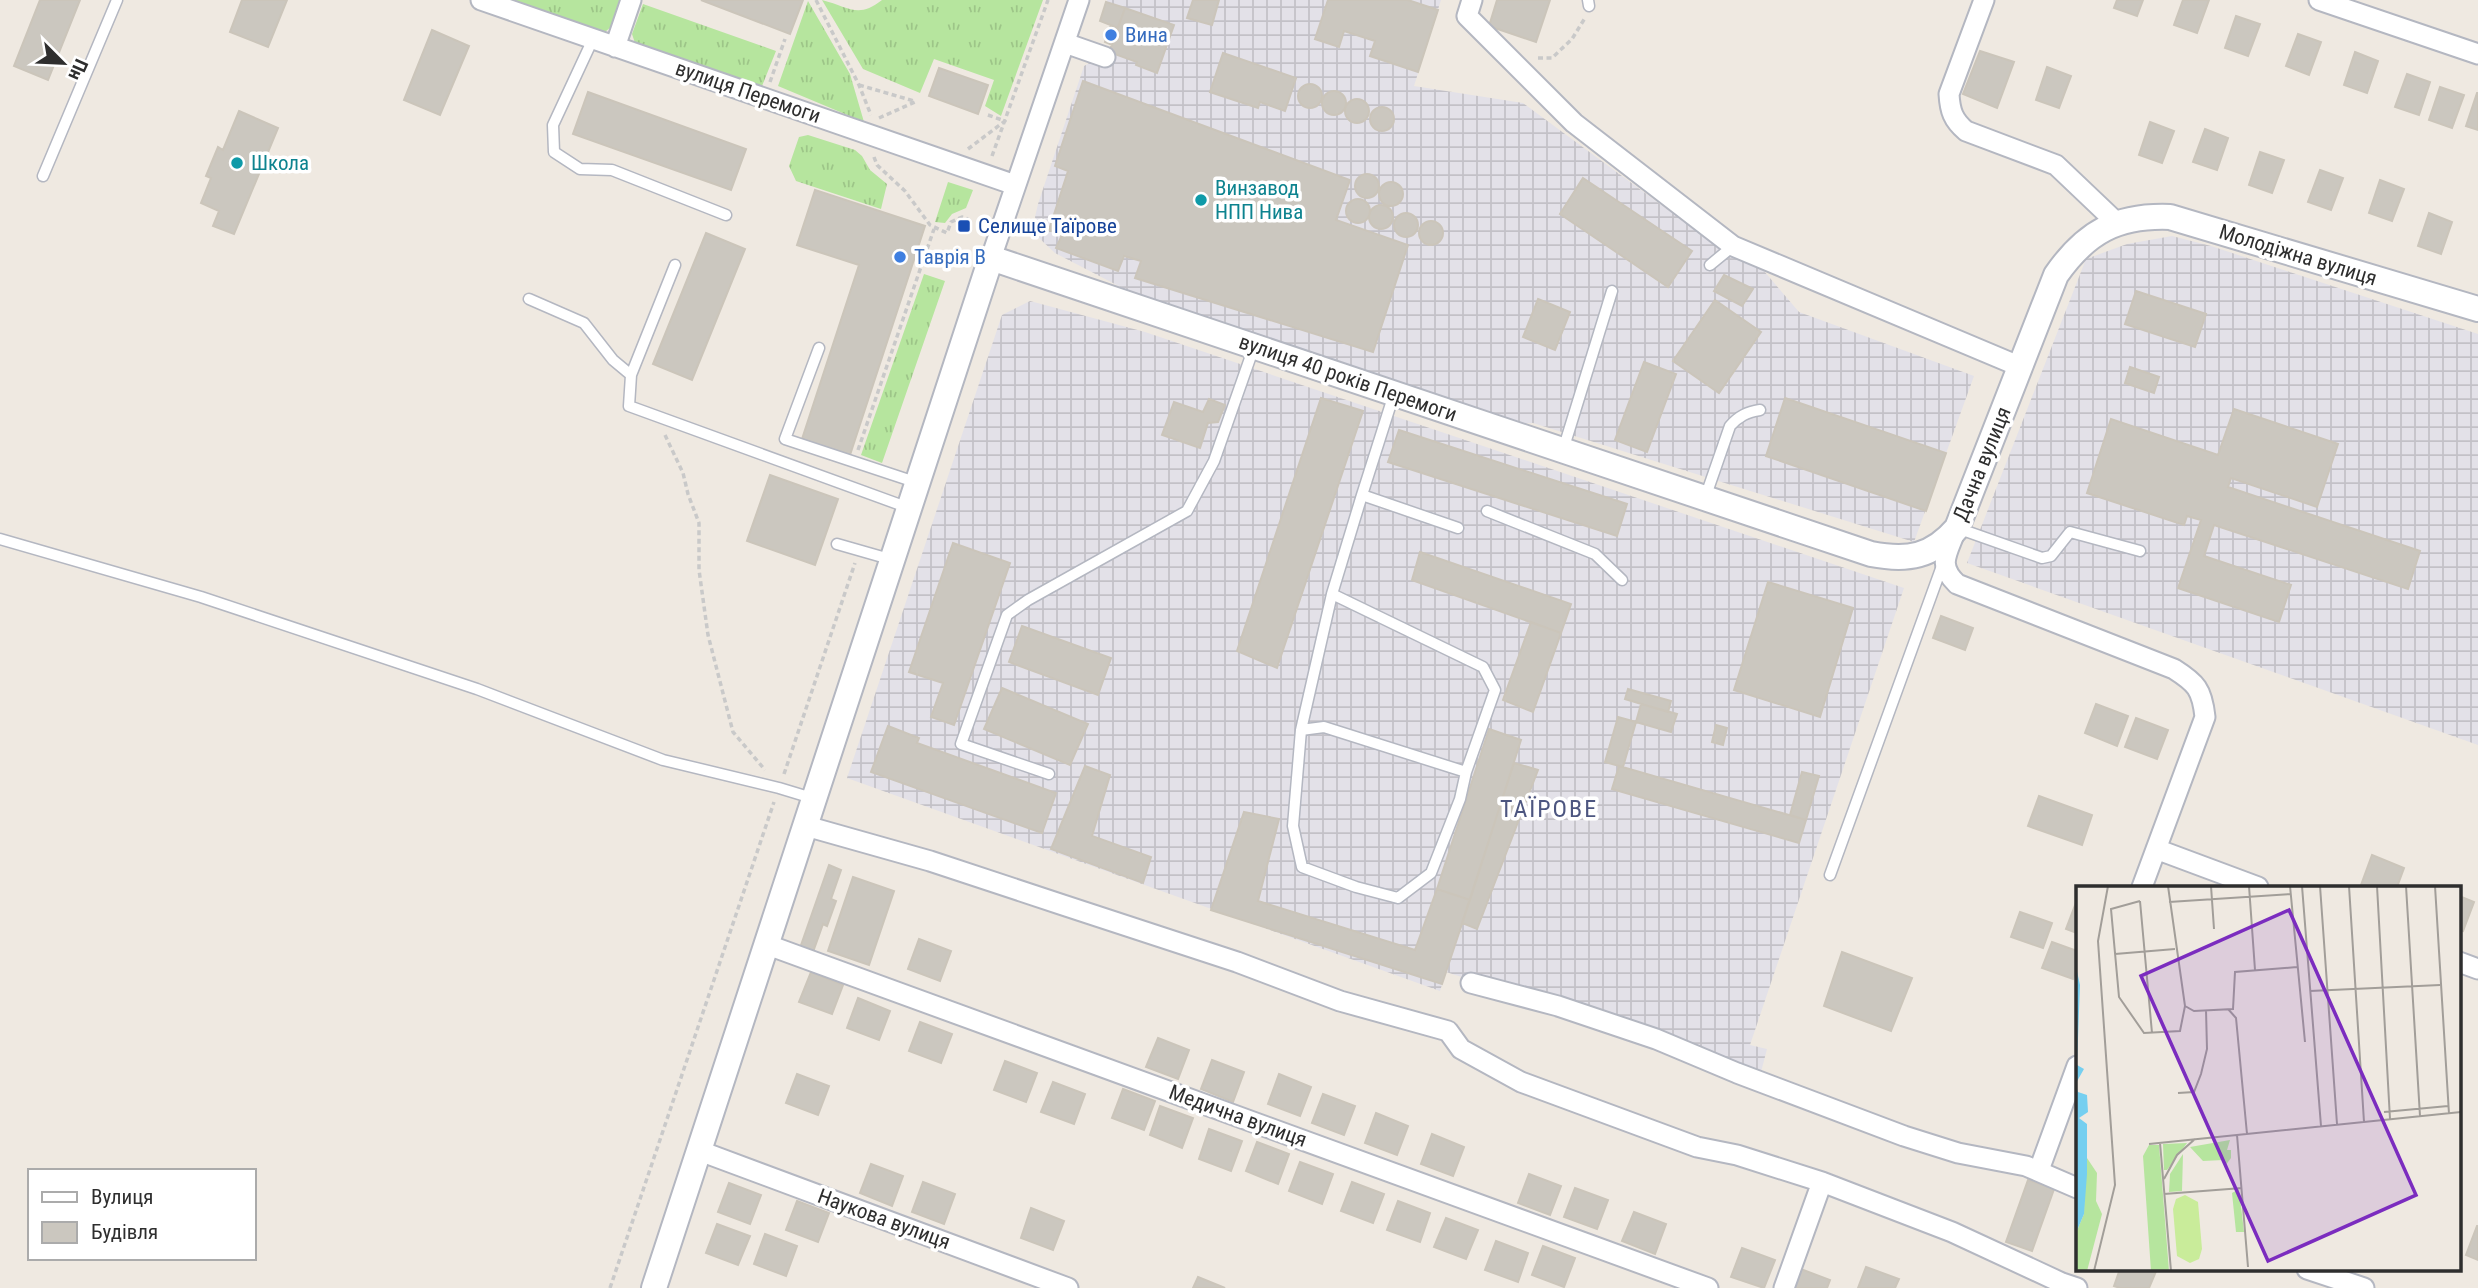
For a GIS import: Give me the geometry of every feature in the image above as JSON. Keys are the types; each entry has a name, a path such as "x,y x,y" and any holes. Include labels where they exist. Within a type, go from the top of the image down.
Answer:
{"street":[{"name":"вулиця Перемоги","path":"481,0 1015,185"},
{"path":"615,47 631,0"},
{"path":"654,1288 1015,185 1079,0"},
{"path":"1472,0 1468,16 1574,124 1733,246 2021,367"},
{"path":"1984,0 1949,94 1950,109 1955,122 1966,131 2056,165 2117,223"},
{"path":"2319,0 2478,54"},
{"path":"1065,43 1105,57"},
{"name":"Молодіжна вулиця","path":"2117,223 2132,218 2169,217 2478,309"},
{"name":"Дачна вулиця","path":"1944,562 2056,275 2070,255 2091,236 2117,223"},
{"name":"вулиця 40 років Перемоги","path":"991,258 1871,554 1908,558 1933,549 1945,541 1957,527"},
{"path":"1944,562 1948,575 1956,584 2174,669 2191,680 2203,695 2205,717 2142,886"},
{"path":"806,827 930,862 1237,962 1340,1001 1448,1031 1461,1048 1521,1082 1697,1147 1737,1155 1822,1182 1952,1232 2077,1288"},
{"path":"2156,849 2255,886"},
{"name":"Медична вулиця","path":"768,945 1708,1288"},
{"path":"2460,962 2478,969"},
{"path":"1471,983 1558,1006 1656,1039 1737,1073 1904,1136 1958,1153 2039,1170 2076,1188"},
{"path":"2039,1170 2076,1069"},
{"name":"Наукова вулиця","path":"700,1151 1068,1288"},
{"path":"1784,1288 1822,1182"},
{"path":"2310,1270 2364,1288"}],"lane":[{"path":"43,176 117,0"},
{"path":"593,39 554,125 554,152 580,169 612,170 726,215"},
{"path":"1710,265 1733,246"},
{"path":"675,265 631,375 629,406 910,508"},
{"path":"1563,451 1612,291"},
{"path":"528,299 584,323 612,360 631,375"},
{"path":"1049,774 961,744 1007,615 1028,600 1187,511 1214,461 1254,346"},
{"path":"819,348 785,439 918,483"},
{"path":"1332,594 1483,667 1495,690 1466,772 1460,799 1431,873 1398,898 1356,887 1302,867 1293,826 1301,730 1332,594 1395,394"},
{"path":"1705,498 1730,426 1737,417 1760,410"},
{"path":"1362,495 1458,528"},
{"path":"1488,511 1595,554 1622,580"},
{"path":"1957,527 2042,558 2051,556 2070,532 2140,551"},
{"path":"0,539 201,597 477,689 663,760 816,799"},
{"path":"838,544 893,560"},
{"path":"1830,875 1944,562"},
{"path":"1301,730 1324,727 1466,772"}],"path":[{"path":"816,0 859,85 873,121 915,102 859,85"},
{"path":"985,174 1048,0"},
{"path":"1519,65 1524,58 1552,58 1572,39 1584,20 1589,3"},
{"path":"765,97 785,39"},
{"path":"985,114 1005,121"},
{"path":"950,162 1005,121"},
{"path":"875,135 873,155 877,164 905,191 934,229 947,233 951,222 962,217 968,219"},
{"path":"854,461 934,229"},
{"path":"656,416 683,473 699,523 699,570 708,635 733,732 779,788"},
{"path":"610,1288 859,551"}],"shaded area":[{"path":"1107,0 1441,0 1414,86 1523,103 1721,249 1764,271 1799,312 1974,376 1914,542 1533,423 1514,424 1136,295 1055,253 1039,238 1035,217 1084,66 1109,52 1112,45 1105,42 1110,25 1100,21"},
{"path":"2172,236 2211,246 2478,334 2478,745 1967,563 2086,259 2127,244"},
{"path":"1030,301 1145,332 1904,588 1750,1045 1767,1049 1761,1072 1446,972 1440,991 847,778 1002,315"}],"green space":[{"path":"514,0 621,0 612,26 605,32"},
{"path":"822,0 860,10 874,6 882,0 1043,0 1001,116 985,106 994,80 934,59 920,93 863,69"},
{"path":"808,1 850,74 864,122 778,86"},
{"path":"643,4 776,51 762,86 635,43 632,34"},
{"path":"808,135 855,150 862,156 870,170 887,184 881,209 796,181 789,166 799,137"},
{"path":"948,182 973,190 966,208 952,214 945,223 935,222"},
{"path":"924,274 945,281 882,463 861,455"}],"building":[{"path":"40,0 80,0 48,80 14,66"},
{"path":"242,0 287,0 268,47 230,32"},
{"path":"701,0 803,0 790,34"},
{"path":"1193,0 1219,0 1212,25 1187,18"},
{"path":"1328,0 1408,0 1438,10 1418,72 1370,56 1375,41 1344,31 1339,47 1315,39"},
{"path":"1497,0 1550,0 1536,42 1489,26"},
{"path":"2117,0 2143,0 2137,16 2114,8"},
{"path":"2183,0 2209,0 2197,33 2174,25"},
{"path":"1106,2 1125,8 1118,28 1100,21"},
{"path":"1125,8 1174,25 1157,73 1109,52"},
{"path":"2236,16 2260,24 2248,56 2225,48"},
{"path":"1111,25 1118,28 1112,45 1105,42"},
{"path":"432,30 469,46 440,115 404,100"},
{"path":"2298,34 2321,42 2309,75 2286,66"},
{"path":"1980,51 2014,62 1997,108 1963,94"},
{"path":"2355,52 2378,61 2367,93 2344,85"},
{"path":"1223,53 1296,78 1285,111 1260,102 1258,108 1210,92"},
{"path":"2047,67 2071,76 2059,108 2036,100"},
{"path":"939,68 988,85 978,114 929,96"},
{"path":"2407,74 2430,82 2419,115 2395,107"},
{"name":"Винзавод НПП Нива","path":"1083,81 1350,180 1336,220 1408,245 1373,352 1135,278 1141,261 1124,256 1118,271 1056,248 1062,235 1049,230 1068,171 1055,166"},
{"path":"1310,84 1318,88 1322,96 1318,104 1310,108 1302,104 1298,96 1302,88"},
{"path":"2440,87 2464,95 2452,128 2429,120"},
{"path":"1334,91 1342,95 1346,103 1342,111 1334,115 1326,111 1322,103 1326,95"},
{"path":"588,92 746,149 731,190 573,134"},
{"path":"2478,93 2478,130 2466,126"},
{"path":"1357,99 1365,103 1369,111 1365,119 1357,123 1349,119 1345,111 1349,103"},
{"path":"1382,107 1390,111 1394,119 1390,127 1382,131 1374,127 1370,119 1374,111"},
{"name":"Школа","path":"239,111 278,128 234,234 213,226 219,211 201,203 211,178 206,176 218,147 223,150"},
{"path":"2150,122 2174,131 2162,163 2139,155"},
{"path":"2205,129 2228,138 2217,170 2193,162"},
{"path":"2260,152 2284,160 2272,193 2249,185"},
{"path":"2320,170 2343,178 2331,210 2308,202"},
{"path":"1367,174 1375,178 1379,186 1375,194 1367,198 1359,194 1355,186 1359,178"},
{"path":"1583,178 1692,251 1668,287 1560,214"},
{"path":"2380,180 2404,189 2392,221 2369,213"},
{"path":"1391,182 1399,186 1403,194 1399,202 1391,206 1383,202 1379,194 1383,186"},
{"path":"815,190 925,226 850,455 802,439 859,265 797,245"},
{"path":"1358,199 1366,203 1370,211 1366,219 1358,223 1350,219 1346,211 1350,203"},
{"path":"1381,205 1389,209 1393,217 1389,225 1381,229 1373,225 1369,217 1373,209"},
{"path":"1406,213 1414,217 1418,225 1414,233 1406,237 1398,233 1394,225 1398,217"},
{"path":"2429,213 2452,222 2441,254 2418,246"},
{"path":"1431,221 1439,225 1443,233 1439,241 1431,245 1423,241 1419,233 1423,225"},
{"path":"706,233 745,249 692,380 653,364"},
{"path":"1724,275 1753,289 1742,306 1714,291"},
{"path":"2136,291 2206,314 2195,347 2125,324"},
{"path":"1538,299 1570,312 1555,350 1523,337"},
{"path":"1715,300 1761,332 1719,393 1673,361"},
{"path":"1644,362 1676,374 1647,452 1615,440"},
{"path":"2130,367 2159,377 2154,393 2125,383"},
{"path":"1321,398 1363,411 1277,668 1237,651"},
{"path":"1785,398 1946,453 1926,511 1766,456"},
{"path":"1209,399 1225,405 1218,422 1208,423 1200,448 1162,435 1174,402 1203,412"},
{"path":"2234,409 2338,444 2317,507 2231,478 2228,487 2420,551 2408,589 2214,525 2204,556 2291,585 2279,622 2178,588 2201,520 2187,516 2184,525 2087,493 2111,419 2218,455"},
{"path":"1399,430 1627,504 1617,536 1388,462"},
{"path":"770,475 838,499 815,565 747,541"},
{"path":"953,543 1010,563 954,725 931,717 943,683 909,672"},
{"path":"1420,552 1571,604 1561,633 1412,580"},
{"path":"1768,582 1853,608 1820,717 1734,690"},
{"path":"1941,616 1973,628 1965,650 1933,638"},
{"path":"1531,622 1561,633 1533,712 1503,700"},
{"path":"1022,626 1111,658 1098,695 1009,662"},
{"path":"1002,688 1088,724 1070,765 984,729"},
{"path":"1628,689 1671,701 1668,712 1625,699"},
{"path":"1641,704 1677,714 1671,732 1636,722"},
{"path":"2096,704 2128,716 2117,746 2085,733"},
{"path":"1618,717 1636,722 1623,767 1605,762"},
{"path":"2136,718 2168,730 2157,759 2125,747"},
{"path":"1716,725 1727,728 1723,745 1712,742"},
{"path":"888,726 919,738 917,743 1056,793 1042,833 871,772"},
{"path":"1489,729 1521,740 1470,900 1437,889"},
{"path":"1514,763 1538,770 1477,929 1462,923"},
{"path":"1085,766 1110,775 1092,836 1151,857 1143,883 1051,849"},
{"path":"1619,766 1806,820 1799,843 1612,789"},
{"path":"1802,772 1819,776 1806,820 1790,815"},
{"path":"2039,796 2092,815 2082,845 2028,826"},
{"path":"1244,812 1279,819 1258,901 1415,950 1437,889 1470,900 1442,984 1211,910"},
{"path":"2372,855 2404,868 2397,886 2361,885"},
{"path":"829,865 841,870 831,899 836,901 827,926 823,924 813,952 800,948"},
{"path":"853,877 894,891 869,965 828,951"},
{"path":"2460,896 2474,902 2463,931 2460,930"},
{"path":"2076,903 2076,933 2066,929"},
{"path":"2020,912 2052,923 2043,948 2011,937"},
{"path":"919,939 951,951 940,981 908,969"},
{"path":"2052,942 2076,951 2073,979 2042,968"},
{"path":"1842,952 1912,978 1891,1031 1824,1006"},
{"path":"811,972 843,985 832,1014 799,1002"},
{"path":"858,998 890,1011 879,1040 847,1028"},
{"path":"920,1022 952,1034 941,1063 909,1051"},
{"path":"1158,1038 1189,1050 1178,1079 1146,1067"},
{"path":"1212,1060 1244,1072 1233,1102 1201,1089"},
{"path":"1005,1061 1037,1073 1026,1102 994,1090"},
{"path":"797,1074 829,1086 818,1115 786,1103"},
{"path":"1279,1074 1311,1087 1300,1116 1268,1104"},
{"path":"1053,1082 1085,1094 1074,1124 1041,1112"},
{"path":"1123,1089 1155,1101 1144,1130 1112,1118"},
{"path":"1323,1094 1355,1106 1344,1135 1312,1123"},
{"path":"1160,1106 1193,1118 1182,1148 1150,1135"},
{"path":"1376,1113 1408,1126 1397,1155 1365,1143"},
{"path":"1209,1129 1242,1141 1231,1171 1199,1159"},
{"path":"1432,1134 1464,1147 1453,1176 1421,1164"},
{"path":"1257,1142 1289,1154 1278,1184 1246,1171"},
{"path":"1300,1162 1333,1174 1322,1204 1289,1191"},
{"path":"871,1164 903,1176 892,1206 860,1193"},
{"path":"1529,1174 1561,1186 1550,1215 1518,1203"},
{"path":"2028,1180 2054,1189 2032,1251 2006,1242"},
{"path":"923,1182 955,1194 944,1224 912,1212"},
{"path":"1352,1182 1384,1194 1373,1223 1341,1211"},
{"path":"729,1183 761,1195 750,1224 718,1212"},
{"path":"1575,1188 1608,1200 1597,1229 1564,1217"},
{"path":"797,1201 829,1213 818,1242 786,1230"},
{"path":"1398,1201 1430,1213 1420,1242 1387,1230"},
{"path":"1031,1208 1064,1221 1053,1250 1021,1238"},
{"path":"1634,1212 1666,1224 1655,1254 1622,1241"},
{"path":"1446,1218 1478,1230 1466,1259 1434,1247"},
{"path":"717,1224 750,1236 738,1265 706,1253"},
{"path":"2478,1226 2478,1260 2466,1255"},
{"path":"765,1234 797,1246 786,1276 754,1264"},
{"path":"1496,1241 1528,1253 1518,1282 1485,1270"},
{"path":"1543,1246 1575,1258 1564,1287 1532,1275"},
{"path":"1742,1248 1775,1260 1764,1288 1731,1277"},
{"path":"1866,1267 1899,1279 1895,1288 1858,1288"},
{"path":"1798,1268 1830,1280 1827,1288 1790,1288"},
{"path":"2120,1270 2157,1270 2149,1288 2114,1286"},
{"path":"1198,1277 1225,1288 1193,1288"}],"place":[{"name":"Вина","path":"1111,35"},
{"name":"Школа","path":"237,163"},
{"name":"Винзавод НПП Нива","path":"1201,200"},
{"name":"Селище Таїрове","path":"964,226"},
{"name":"Таврія В","path":"900,257"}],"district":[{"name":"ТАЇРОВЕ","path":"1549,809"}]}
